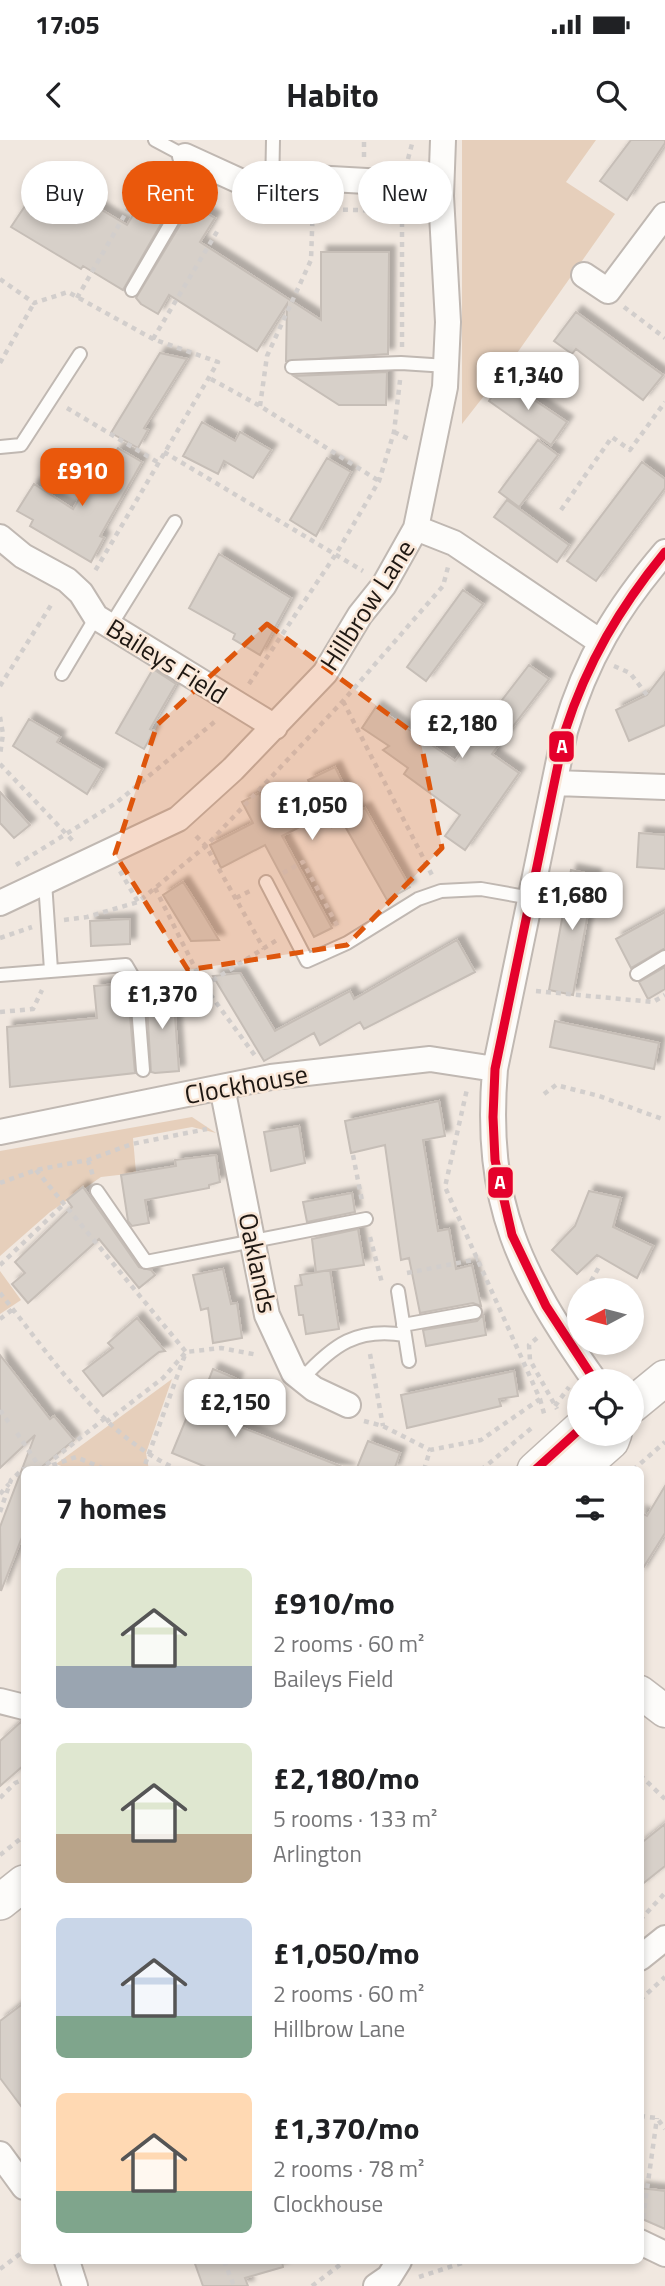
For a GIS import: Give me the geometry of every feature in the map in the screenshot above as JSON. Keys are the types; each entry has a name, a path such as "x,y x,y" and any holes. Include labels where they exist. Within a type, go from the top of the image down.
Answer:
{"main road":[{"path":"644,1395 665,1378"},
{"path":"539,1466 567,1441"},
{"path":"583,1466 605,1446"},
{"path":"0,1902 21,1885"}],"street":[{"name":"Hillbrow Lane","path":"442,161 443,140"},
{"path":"195,160 232,177"},
{"path":"584,275 608,291 665,215"},
{"name":"Hillbrow Lane","path":"0,903 178,818 275,727 325,673 360,615 384,585 416,528 434,449 447,366 449,322 443,224"},
{"path":"416,528 454,542 596,649"},
{"path":"0,537 23,556 74,587"},
{"path":"587,1369 554,1322 517,1254 502,1209 491,1121 495,1069 565,731 576,694 596,649 632,590 665,552"},
{"name":"Baileys Field","path":"74,587 103,621 275,727"},
{"path":"556,783 665,787"},
{"name":"Clockhouse","path":"0,1132 271,1077 430,1059 495,1069"},
{"name":"Oaklands","path":"222,1087 267,1315 294,1369"},
{"path":"294,1369 314,1389 348,1405"},
{"path":"644,1695 665,1711"},
{"path":"644,1955 665,1938"},
{"path":"0,2154 21,2183"},
{"path":"644,2236 665,2254"},
{"path":"68,2264 75,2286"},
{"path":"376,2286 407,2269"}],"lane":[{"path":"132,290 195,160 155,140"},
{"path":"273,140 273,161"},
{"path":"0,447 21,445 80,354"},
{"path":"292,367 401,363 447,366"},
{"path":"62,674 175,522"},
{"path":"45,882 51,970"},
{"path":"266,882 307,961 347,943 377,921 418,899 441,891 481,889 531,898"},
{"path":"637,974 665,957"},
{"path":"0,975 126,965 136,982 143,1070"},
{"path":"97,1191 145,1262 253,1244 366,1219"},
{"path":"398,1291 410,1361"},
{"path":"294,1369 322,1357 366,1332 404,1330 475,1312"}],"path":[{"path":"408,161 413,140"},
{"path":"78,298 122,220"},
{"path":"260,406 267,356 312,260 313,224"},
{"path":"9,870 65,832 116,803 236,704 336,554 379,481 394,432 401,363 402,224"},
{"path":"153,340 218,230"},
{"path":"0,279 34,303"},
{"path":"608,291 617,302 665,338"},
{"path":"0,363 34,303 68,292 153,340 218,362 211,379 159,464 74,587 0,685"},
{"path":"211,379 260,406 379,481"},
{"path":"53,399 159,464"},
{"path":"561,510 612,437 630,450 665,402"},
{"path":"164,452 384,585"},
{"path":"596,649 630,673 647,695"},
{"path":"343,701 441,891"},
{"path":"0,718 4,734 0,755"},
{"path":"0,764 65,832"},
{"path":"178,818 206,846 264,949"},
{"path":"236,898 303,862 347,943"},
{"path":"155,888 204,986 271,1077"},
{"path":"204,986 291,931"},
{"path":"0,1012 33,1009 51,970"},
{"path":"512,987 548,993 653,1002 665,995"},
{"path":"544,1094 556,1085 599,1096 665,1120"},
{"path":"0,1183 36,1170 88,1160 132,1144 229,1125"},
{"path":"353,1155 388,1312 384,1331"},
{"path":"36,1170 186,1352"},
{"path":"0,1265 64,1204"},
{"path":"405,1273 478,1259"},
{"path":"593,1278 599,1267"},
{"path":"381,1278 393,1276"},
{"path":"0,1293 105,1420 149,1457 170,1466"},
{"path":"0,1320 13,1309"},
{"path":"486,1466 545,1417 557,1411 530,1360 529,1346 554,1322"},
{"path":"366,1332 383,1426"},
{"path":"45,1466 163,1378 186,1352 221,1348 294,1369"},
{"path":"146,1466 186,1352"},
{"path":"540,1399 545,1417"},
{"path":"348,1405 351,1418 383,1426 430,1450"},
{"path":"0,1410 9,1423"},
{"path":"17,1433 39,1466"},
{"path":"638,1466 665,1442"},
{"path":"50,1466 76,1457 97,1466"},
{"path":"0,1494 21,1471"},
{"path":"0,1512 10,1482"},
{"path":"644,1779 665,1800"},
{"path":"0,1798 21,1780"},
{"path":"0,1855 21,1838"},
{"path":"644,1916 665,1893"},
{"path":"644,1996 665,1978"},
{"path":"644,2116 657,2118 665,2129"},
{"path":"644,2212 657,2118"},
{"path":"0,2269 21,2253"},
{"path":"225,2264 234,2286"},
{"path":"312,2286 341,2264"},
{"path":"407,2269 436,2274 461,2264"}],"highlighted area":[{"path":"267,624 420,738 442,848 347,945 188,970 115,854 157,725"}],"shaded area":[{"path":"462,140 596,140 566,182 615,214 515,356 462,424"},
{"path":"192,1117 216,1133 192,1127 133,1138 136,1173 101,1177 50,1212 0,1256 0,1151"},
{"path":"0,1271 21,1300 0,1314"},
{"path":"172,1379 146,1453 148,1466 56,1464"}],"building":[{"path":"631,140 665,140 665,143 627,200 600,181"},
{"path":"21,212 21,224 108,224 108,214 127,225 161,224 123,290 83,266 81,269 11,227"},
{"path":"181,224 211,224 200,242 321,320 321,252 389,252 388,354 286,361 287,304 257,351 169,295 158,314 136,298"},
{"path":"576,312 663,375 643,400 576,349 572,354 554,341"},
{"path":"160,353 187,359 144,428 148,430 138,448 111,433"},
{"path":"387,372 386,405 339,405 294,376"},
{"path":"503,379 567,422 551,445 489,401"},
{"path":"202,422 235,441 240,432 271,450 253,478 224,461 218,474 183,456"},
{"path":"538,440 558,455 519,507 499,492"},
{"path":"118,448 142,462 100,536 104,538 91,562 30,526 33,520 17,511 34,484 73,509 93,476 99,480"},
{"path":"327,458 351,472 316,536 290,520"},
{"path":"642,462 665,479 665,488 596,581 567,561"},
{"path":"507,500 569,545 557,562 494,517"},
{"path":"219,554 291,598 260,655 233,639 235,634 189,608"},
{"path":"463,590 483,604 426,681 407,667"},
{"path":"529,665 549,679 492,754 519,773 465,850 445,836 460,815 404,774 408,768 383,750 389,746 362,728 376,707 455,761"},
{"path":"153,669 176,684 150,729 154,731 144,749 116,733"},
{"path":"665,672 665,725 629,741 616,710 647,695"},
{"path":"29,719 60,737 57,742 102,769 87,794 13,746"},
{"path":"335,767 357,812 365,808 410,887 387,900 342,821 332,827 325,814 282,836 332,928 314,937 265,845 221,868 210,845 253,823 242,802 259,793 270,814 313,791 308,780"},
{"path":"0,792 30,825 14,838 0,823"},
{"path":"639,833 665,835 665,869 637,867"},
{"path":"571,870 595,875 573,995 549,990"},
{"path":"183,882 219,940 191,941 163,895"},
{"path":"665,912 665,948 631,968 616,939"},
{"path":"130,919 130,944 91,946 90,921"},
{"path":"457,940 475,972 364,1029 360,1022 320,1045 314,1033 264,1061 213,976 240,973 275,1031 350,991 354,999"},
{"path":"665,967 665,989 648,999 639,982"},
{"path":"119,984 120,993 128,993 135,1073 10,1087 7,1027 97,1018 94,986"},
{"path":"173,989 179,1071 155,1073 151,1072 146,991"},
{"path":"555,1021 659,1043 654,1069 550,1047"},
{"path":"439,1101 445,1136 423,1140 438,1231 449,1229 456,1269 472,1265 481,1306 473,1303 420,1313 409,1258 401,1260 385,1145 351,1153 345,1121"},
{"path":"299,1126 305,1163 271,1171 264,1132"},
{"path":"216,1155 220,1182 209,1185 209,1188 145,1200 149,1223 132,1226 128,1221 121,1175 176,1166 175,1160"},
{"path":"83,1187 139,1267 151,1270 155,1275 139,1288 99,1239 28,1303 12,1284 25,1273 15,1262 72,1207 67,1200"},
{"path":"589,1191 621,1198 613,1227 653,1246 637,1278 597,1255 577,1274 552,1250 575,1226"},
{"path":"352,1193 355,1212 307,1222 303,1202"},
{"path":"358,1229 364,1265 316,1272 312,1239"},
{"path":"223,1269 231,1304 237,1303 242,1338 213,1343 208,1308 201,1310 193,1275"},
{"path":"330,1270 339,1329 306,1334 303,1315 299,1315 295,1286 302,1285 300,1275"},
{"path":"483,1315 486,1335 426,1346 423,1330 477,1321"},
{"path":"137,1318 165,1351 159,1352 103,1396 83,1371 113,1348 108,1343"},
{"path":"0,1355 50,1419 54,1416 74,1440 43,1466 23,1466 35,1435 0,1468"},
{"path":"213,1369 237,1379 220,1419 340,1466 203,1466 172,1453 194,1400 200,1402"},
{"path":"514,1371 518,1396 499,1399 501,1406 407,1428 401,1395"},
{"path":"368,1441 400,1453 395,1466 358,1466"},
{"path":"21,1472 21,1540 1,1591 0,1527"},
{"path":"665,1486 665,1533 644,1567 644,1514 647,1516"},
{"path":"21,1722 21,1768 0,1786 0,1741"},
{"path":"665,1824 665,1866 644,1883 644,1841"},
{"path":"21,2005 21,2106 0,2078 0,2021"},
{"path":"644,2188 665,2191 665,2229 644,2220"},
{"path":"195,2264 282,2264 283,2267 245,2278 248,2286 203,2286"}],"transit line":[{"name":"A","path":"587,1369 546,1306 512,1235 495,1160 495,1069 565,731 594,659 606,637 633,594 665,552"},
{"name":"A","path":"539,1466 567,1441"}]}
